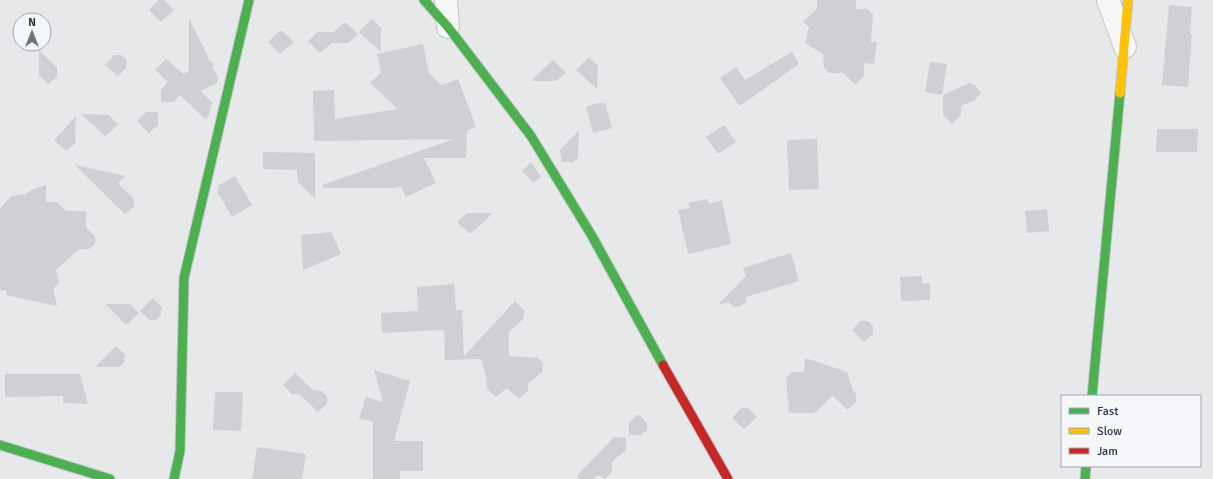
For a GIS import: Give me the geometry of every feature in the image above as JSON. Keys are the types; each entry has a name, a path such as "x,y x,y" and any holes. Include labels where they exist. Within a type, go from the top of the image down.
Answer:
{"street":[{"path":"174,479 180,451 184,278 249,0"},
{"path":"424,0 448,27 531,136 592,236 699,430 728,479"},
{"path":"446,0 448,27"},
{"path":"1108,0 1125,47"},
{"path":"1092,395 1125,47 1128,0"},
{"path":"0,445 110,479"},
{"path":"1085,479 1086,467"}],"building":[{"path":"159,0 164,0 174,10 161,22 149,10"},
{"path":"817,0 856,0 856,9 867,9 873,14 871,42 877,42 874,64 864,63 864,76 855,84 843,73 829,73 824,67 823,54 805,43 809,27 803,22 817,8"},
{"path":"1169,5 1192,7 1190,34 1192,34 1188,87 1162,85"},
{"path":"189,18 210,61 214,64 212,66 218,77 217,83 200,91 212,102 209,116 205,119 180,95 173,102 161,102 161,90 168,82 155,70 166,59 183,74 189,71"},
{"path":"372,19 381,28 381,52 359,32"},
{"path":"345,22 358,34 348,43 332,43 320,53 308,41 317,32 334,32"},
{"path":"281,30 294,42 280,54 268,42"},
{"path":"423,44 429,73 441,85 458,79 476,127 467,131 466,158 424,158 436,183 406,197 401,186 396,188 323,188 322,185 454,139 314,141 313,91 334,90 335,119 398,109 370,83 381,72 377,54"},
{"path":"39,52 41,52 57,68 57,77 48,84 39,76"},
{"path":"792,52 799,64 740,106 720,78 736,67 745,80"},
{"path":"114,55 121,55 127,60 126,68 118,76 105,65"},
{"path":"589,57 598,66 597,89 576,70"},
{"path":"553,60 566,73 556,81 531,81"},
{"path":"930,62 947,64 942,95 925,92"},
{"path":"969,83 975,85 981,93 975,100 961,106 961,115 952,123 943,115 943,95"},
{"path":"597,103 605,103 612,128 593,133 586,107"},
{"path":"146,112 158,112 158,125 149,133 137,121"},
{"path":"81,114 109,115 118,125 105,136"},
{"path":"76,116 75,144 66,151 54,140"},
{"path":"724,125 736,142 718,154 706,137"},
{"path":"1157,129 1198,129 1197,152 1156,152"},
{"path":"579,130 578,158 573,162 562,162 560,150"},
{"path":"817,139 819,189 789,190 787,140"},
{"path":"263,152 315,153 315,199 298,182 297,170 263,169"},
{"path":"531,162 541,177 534,183 522,171"},
{"path":"75,165 125,176 118,183 134,199 134,207 125,214"},
{"path":"235,176 252,205 232,217 217,192 219,185"},
{"path":"46,185 46,202 57,202 66,211 86,211 86,227 95,236 95,244 89,249 79,249 56,270 59,283 53,289 57,306 6,295 7,291 0,290 0,208 12,196 26,194 31,190"},
{"path":"708,199 709,204 722,200 731,244 688,254 678,210 690,208 688,203"},
{"path":"1047,209 1049,231 1027,233 1025,211"},
{"path":"467,213 493,213 470,234 457,222"},
{"path":"331,232 341,254 303,270 301,235"},
{"path":"791,253 799,281 746,297 746,302 741,306 734,307 729,302 718,305 746,276 743,268"},
{"path":"922,276 922,283 930,283 930,300 901,301 900,277"},
{"path":"454,284 456,310 462,310 464,356 515,301 524,310 524,318 509,332 509,356 538,358 543,363 543,371 528,384 528,391 519,399 507,388 496,397 487,389 486,376 481,359 445,360 444,330 382,333 381,313 418,311 417,287"},
{"path":"153,298 162,307 161,315 156,320 149,320 140,311"},
{"path":"105,304 130,304 139,313 126,325"},
{"path":"861,321 868,321 873,326 873,334 864,342 852,330"},
{"path":"116,346 125,354 124,363 119,367 95,367"},
{"path":"805,358 847,372 853,390 856,394 856,402 847,410 833,396 814,413 789,413 786,378 792,372 804,372"},
{"path":"374,370 410,381 394,441 423,441 423,471 400,471 400,479 373,479 373,422 359,418 366,397 383,402"},
{"path":"295,373 313,390 322,391 327,396 327,404 318,412 299,394 292,394 283,385"},
{"path":"5,374 80,374 88,404 63,403 63,396 5,397"},
{"path":"215,392 243,392 241,431 213,430"},
{"path":"741,408 748,408 757,417 744,429 732,418"},
{"path":"638,414 647,423 647,430 641,435 629,435 629,423"},
{"path":"614,437 626,438 626,450 612,462 612,472 605,479 598,475 593,479 580,479 577,476"},
{"path":"257,447 306,454 302,479 252,479"}],"traffic: fast":[{"path":"174,479 180,451 184,278 249,0"},
{"path":"424,0 448,27 531,136 592,236 663,365"},
{"path":"1092,395 1120,93"},
{"path":"0,445 110,479"},
{"path":"1085,479 1086,467"}],"traffic: slow":[{"path":"1120,93 1128,0"}],"traffic: jam":[{"path":"663,365 728,479"}]}
